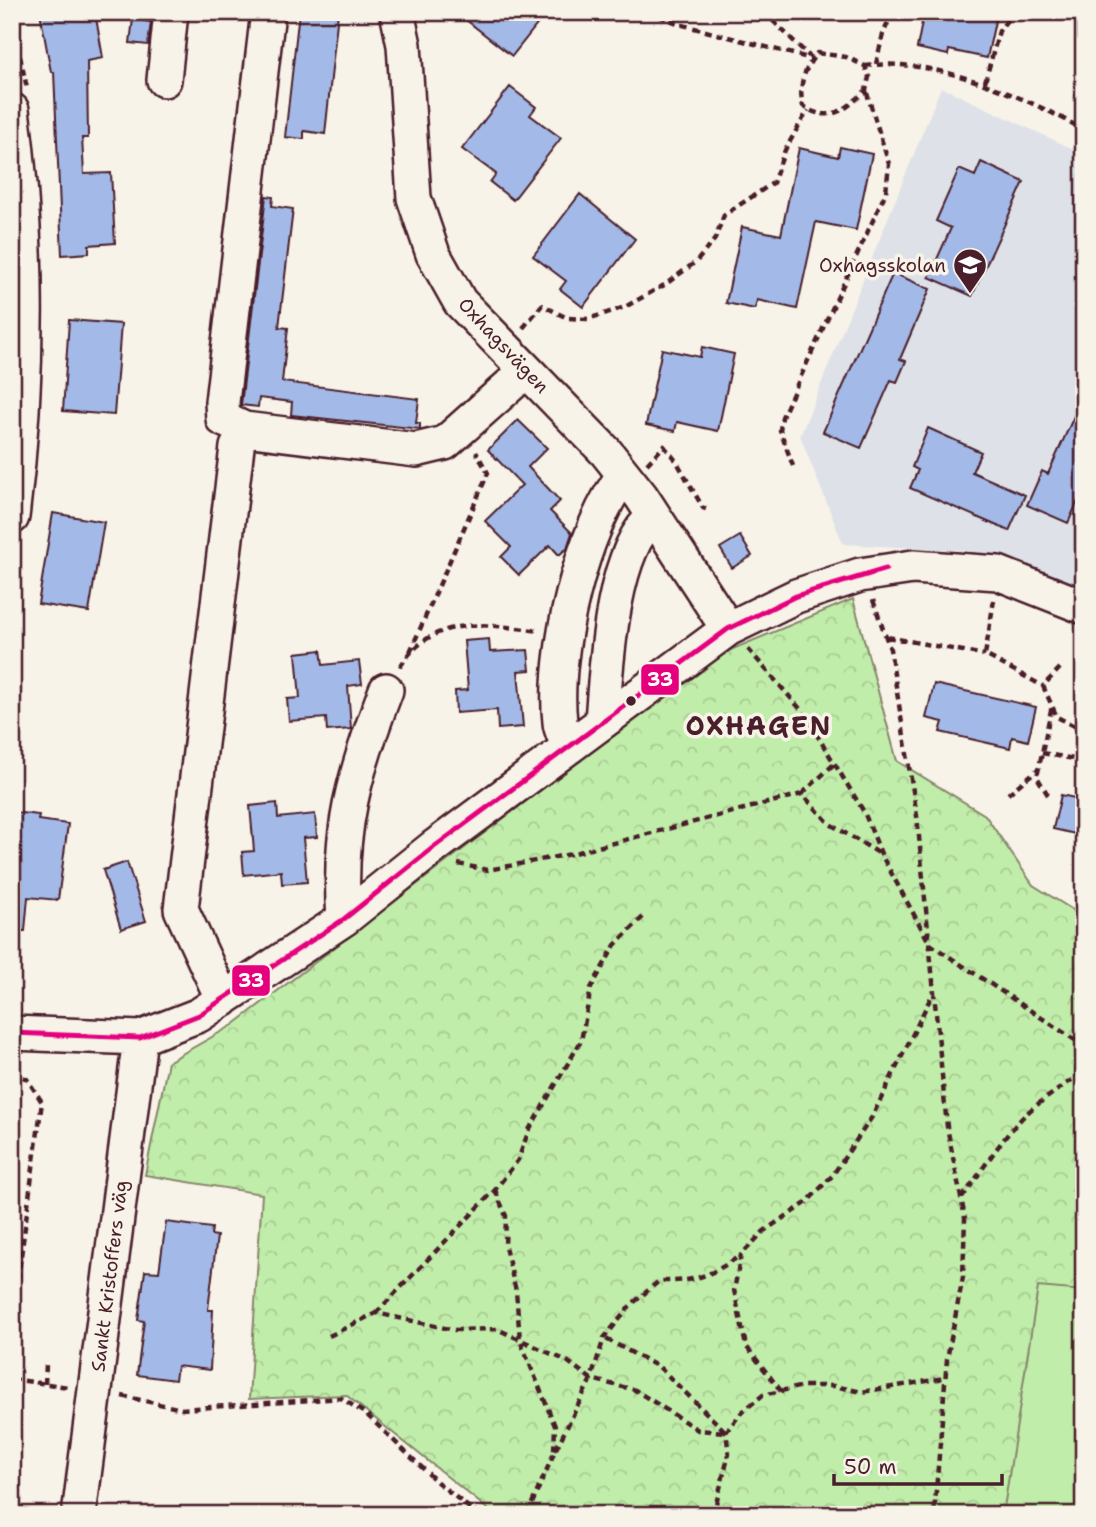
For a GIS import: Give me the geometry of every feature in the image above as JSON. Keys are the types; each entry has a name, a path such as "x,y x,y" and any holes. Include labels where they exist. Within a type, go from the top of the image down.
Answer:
{"street":[{"path":"164,80 172,12"},
{"path":"268,12 222,402 223,419 244,429 416,450 445,443 471,421 515,359"},
{"name":"Oxhagsvägen","path":"397,12 404,45 414,198 433,254 460,302 606,452 633,472 654,516 728,629"},
{"path":"12,110 26,259 17,477 12,517"},
{"path":"223,1000 181,909 237,447"},
{"path":"569,747 559,724 561,656 583,556 612,490 633,472"},
{"path":"602,722 606,657 618,590 640,527 654,516"},
{"path":"12,1033 140,1038 200,1014 344,919 434,847 728,629 796,596 886,570 998,573 1084,607"},
{"path":"344,919 340,871 346,821 357,765 386,690"},
{"name":"Sankt Kristoffers väg","path":"79,1515 140,1038"}],"path":[{"path":"648,12 683,25 812,59"},
{"path":"764,12 812,59"},
{"path":"876,64 883,34 893,12"},
{"path":"985,82 999,31 1013,12"},
{"path":"866,90 832,114 816,115 803,106 800,92 807,65 817,53 846,57 865,66 888,62 985,82 1084,130"},
{"path":"793,466 780,430 782,417 886,192 889,164 866,90 869,77 865,66"},
{"path":"515,359 542,305 567,318 588,319 625,307 666,284 698,261 715,239 724,215 773,183 785,150 808,110"},
{"path":"386,690 410,652 488,473 476,452 471,421"},
{"path":"633,472 664,446 677,462 702,508 706,509"},
{"path":"886,570 879,611 887,637 917,816 947,1127 965,1218 963,1277 945,1378 934,1515"},
{"path":"985,655 998,573"},
{"path":"410,652 441,631 478,623 565,634"},
{"path":"728,629 803,712 864,813 883,856 930,944 1084,1046"},
{"path":"887,637 985,655 1043,686 1057,717 1084,731"},
{"path":"1043,686 1059,668"},
{"path":"1048,795 1037,777 1052,705"},
{"path":"1042,753 1084,761"},
{"path":"434,847 460,866 488,870 596,848 802,794 834,764"},
{"path":"1008,794 1039,769"},
{"path":"802,794 830,824 883,856"},
{"path":"329,1336 376,1313 495,1190 517,1160 529,1130 582,1041 591,988 615,945 643,917"},
{"path":"527,1515 591,1379 604,1338 631,1305 659,1281 690,1282 717,1271 741,1255 764,1231 806,1203 832,1176 872,1116 934,991"},
{"path":"962,1198 1018,1123 1084,1070"},
{"path":"12,1072 27,1079 42,1102 12,1322"},
{"path":"495,1190 506,1216 505,1247 516,1291 520,1340 555,1426 554,1453"},
{"path":"741,1255 734,1290 746,1346 781,1391"},
{"path":"376,1313 454,1330 496,1329 567,1361 591,1379 635,1390 698,1430 726,1432"},
{"path":"604,1338 659,1367 726,1432 729,1454 713,1515"},
{"path":"45,1384 46,1364"},
{"path":"726,1432 742,1412 763,1395 803,1386 834,1386 862,1392 945,1378"},
{"path":"12,1379 95,1390 182,1409 341,1398 366,1414 437,1482 478,1515"},
{"path":"12,1509 52,1515"}],"shaded area":[{"name":"Oxhagsskolan","path":"941,87 1084,154 1084,592 969,551 843,544 800,436"}],"green space":[{"path":"853,599 897,761 985,815 1033,885 1084,917 1084,1291 1038,1287 1003,1515 495,1515 346,1395 249,1399 262,1194 145,1175 168,1062 233,1025 716,656"},
{"path":"1031,1274 1084,1280 1084,1515 994,1515"}],"building":[{"path":"40,12 95,12 103,58 87,61 88,138 82,138 84,174 111,173 115,243 89,245 89,253 62,255 54,72 51,72"},
{"path":"299,12 338,12 325,134 304,131 304,139 285,137"},
{"path":"456,12 547,12 512,56"},
{"path":"924,12 997,12 987,58 949,50 948,55 917,48"},
{"path":"133,19 151,22 148,45 130,43"},
{"path":"510,87 536,107 530,115 561,138 513,200 490,182 496,174 462,149"},
{"path":"840,147 872,154 856,230 816,222 797,309 757,300 755,309 726,303 742,227 781,235 799,148 838,157"},
{"path":"981,162 1024,182 972,296 929,277 951,228 936,221 959,169 975,176"},
{"path":"580,194 635,239 583,307 560,289 566,281 533,256"},
{"path":"266,196 273,197 272,206 293,209 279,327 288,328 282,382 419,399 416,423 420,423 420,429 291,415 292,402 259,398 258,407 241,405"},
{"path":"893,273 930,289 900,359 906,361 897,382 891,380 861,448 823,432"},
{"path":"69,320 121,324 114,415 63,411"},
{"path":"702,347 734,354 718,431 677,422 675,431 646,425 662,349 700,357"},
{"path":"1084,394 1084,488 1068,523 1027,505 1042,471 1048,474"},
{"path":"518,420 547,448 528,467 560,501 550,511 572,533 567,548 559,555 550,545 519,575 501,557 511,547 485,521 522,485 488,450"},
{"path":"928,428 981,452 972,472 1025,495 1009,531 910,488 918,470 912,467"},
{"path":"53,513 104,522 89,612 38,604"},
{"path":"740,536 752,556 732,568 720,548"},
{"path":"489,639 490,652 528,650 530,670 518,671 523,727 498,729 497,710 456,713 455,691 468,690 464,641"},
{"path":"321,650 323,665 359,661 362,684 348,686 351,729 327,731 326,718 289,721 287,699 300,698 296,653"},
{"path":"934,684 1036,707 1028,741 1012,737 1010,748 940,732 943,722 926,718"},
{"path":"1061,795 1084,800 1084,836 1053,829"},
{"path":"277,803 278,818 315,814 317,837 303,838 307,882 282,884 281,871 244,875 242,852 254,851 250,806"},
{"path":"12,812 39,815 38,820 68,824 58,900 28,897 25,931 12,931"},
{"path":"127,862 146,921 121,929 103,870"},
{"path":"166,1222 212,1228 211,1235 217,1236 208,1310 213,1310 210,1370 177,1366 175,1380 137,1375 144,1321 138,1320 145,1271 159,1272"}],"transit line":[{"name":"33","path":"12,1033 140,1038 199,1015 344,919 434,847 728,629 796,596 886,569"}],"place":[{"name":"Oxhagsskolan","path":"970,295"}],"district":[{"name":"OXHAGEN","path":"759,726"}]}
